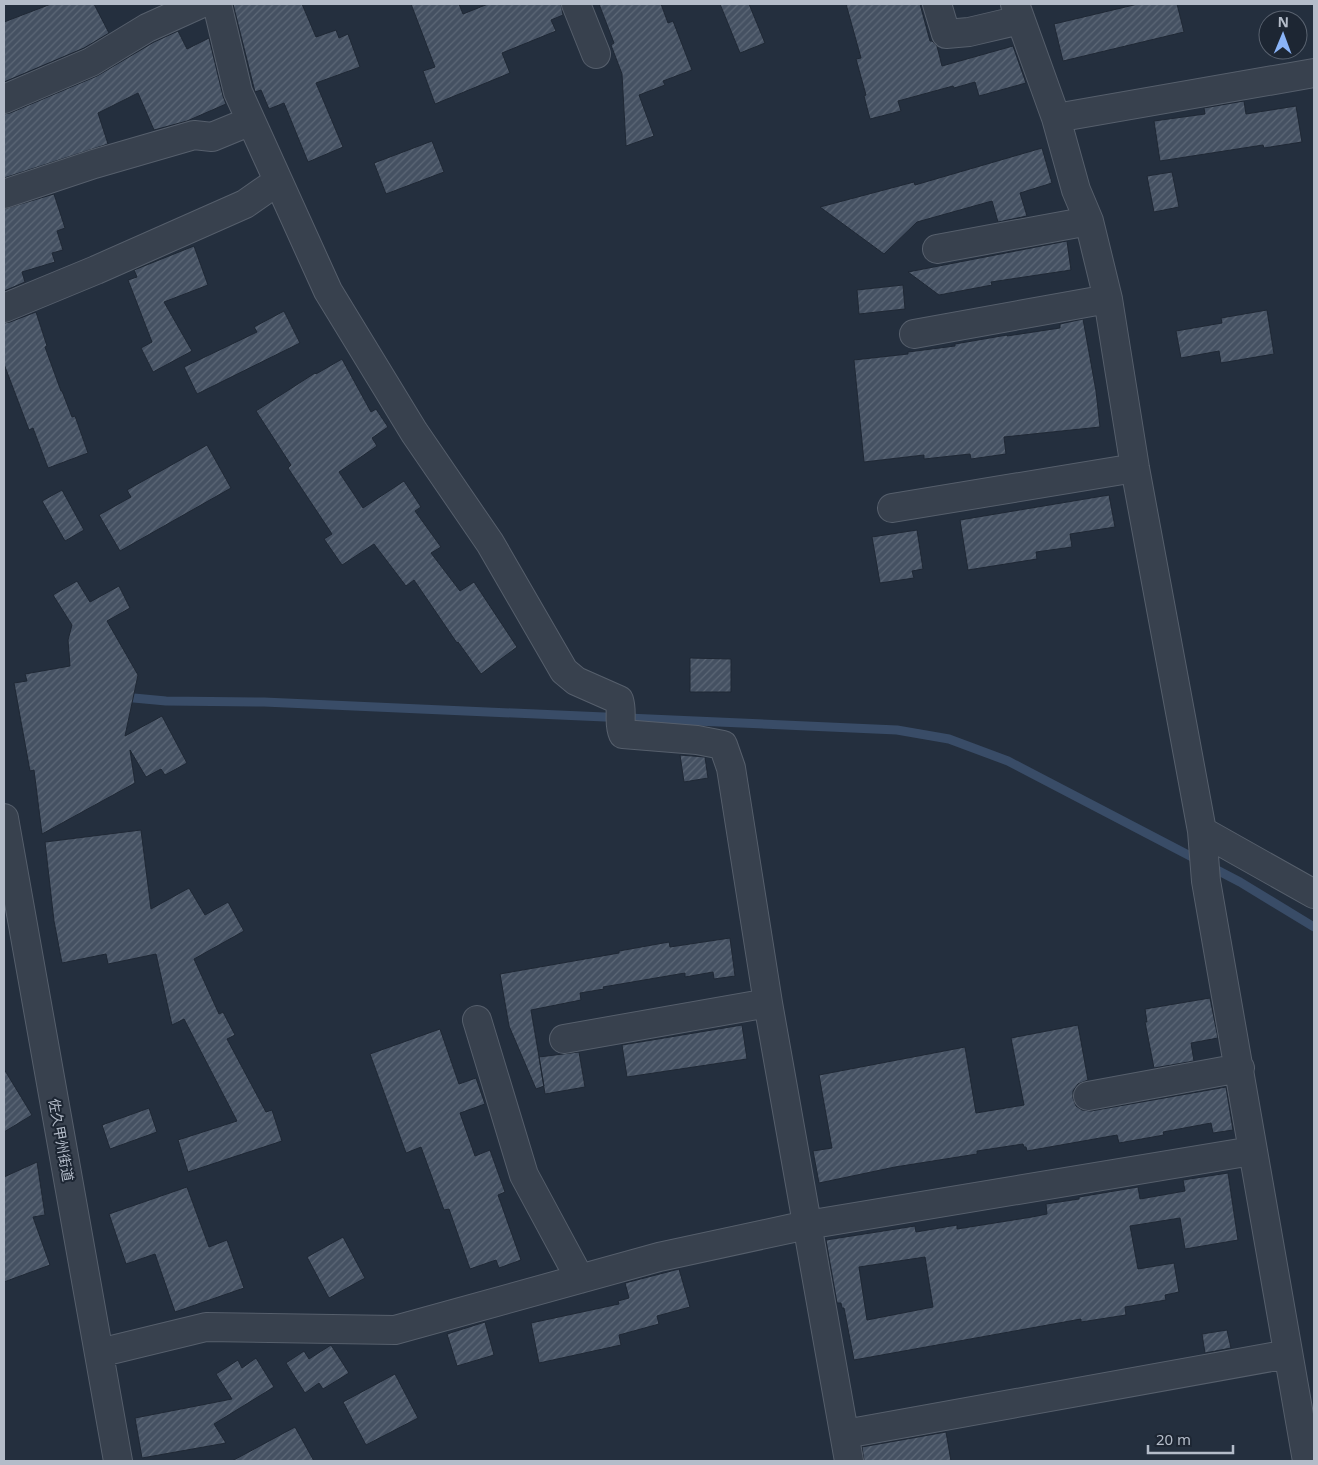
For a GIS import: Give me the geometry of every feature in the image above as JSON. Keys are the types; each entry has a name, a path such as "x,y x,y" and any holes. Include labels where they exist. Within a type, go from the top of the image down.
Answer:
{"street":[{"path":"4,98 91,62 147,28 200,4"},
{"path":"217,4 238,92 328,291 414,432 490,543 564,671 576,681 619,700 623,734 696,740 723,745 731,768 768,1003 849,1461"},
{"path":"576,4 596,54"},
{"path":"937,4 946,34 969,32 1018,12 1056,118 1076,190 1089,221 1108,299 1135,468 1204,856 1252,1151 1307,1461"},
{"path":"1056,118 1314,73"},
{"path":"4,194 94,164 194,135 212,137 251,121"},
{"path":"4,308 96,270 245,204 278,181"},
{"path":"937,249 1089,221"},
{"path":"914,334 1108,299"},
{"path":"892,508 1135,468"},
{"name":"佐久甲州街道","path":"4,818 118,1461"},
{"path":"1204,856 1314,894"},
{"path":"564,1039 768,1003"},
{"path":"478,1020 524,1175 580,1279"},
{"path":"1088,1096 1240,1068"},
{"path":"99,1353 206,1327 395,1330 659,1257 807,1225 1252,1151"},
{"path":"845,1434 1288,1354"}],"building":[{"path":"51,4 94,4 109,33 84,48 4,82 4,22"},
{"path":"233,4 302,4 316,37 336,30 339,38 348,34 360,67 316,83 343,147 308,162 284,103 269,109 261,90 255,92"},
{"path":"411,4 459,4 463,14 488,4 561,4 563,15 551,20 556,31 502,53 510,73 435,104 423,71 435,67"},
{"path":"599,4 661,4 668,23 673,21 692,70 663,81 665,85 639,95 654,136 626,146 622,74 611,45 614,43"},
{"path":"720,4 749,4 765,43 740,53"},
{"path":"846,4 920,4 930,41 937,46 942,66 1013,46 1026,83 979,96 975,82 954,88 953,86 898,101 901,111 870,119 864,96 866,95 856,59 861,58"},
{"path":"1138,4 1177,4 1184,32 1063,61 1054,24"},
{"path":"178,31 187,49 209,38 226,104 187,121 154,130 138,93 98,113 108,144 4,178 4,114 97,76 154,42"},
{"path":"1244,101 1246,114 1296,106 1302,142 1264,148 1263,145 1160,161 1154,121 1205,114 1204,108"},
{"path":"432,141 444,172 386,194 374,163"},
{"path":"1042,148 1052,183 1020,193 1027,216 998,222 992,201 917,222 884,254 820,207 914,182 915,185"},
{"path":"1172,172 1179,207 1154,212 1147,176"},
{"path":"54,194 65,228 57,231 63,250 52,253 55,262 22,272 25,282 4,291 4,209"},
{"path":"1067,241 1071,270 991,282 992,285 939,295 908,272"},
{"path":"194,246 208,285 164,302 192,351 153,372 141,348 152,342 128,280 137,277 134,270"},
{"path":"903,285 905,309 859,314 857,290"},
{"path":"1267,310 1274,354 1221,363 1219,351 1181,358 1176,331 1222,323 1221,318"},
{"path":"284,311 300,343 197,394 184,367 257,332 254,327"},
{"path":"36,312 47,346 45,347 61,391 72,417 75,416 88,453 48,468 33,428 29,430 4,364 4,323"},
{"path":"1083,319 1096,391 1100,427 1004,437 1006,454 971,459 970,454 924,459 924,455 864,462 854,360 908,354 908,352 955,346 955,344 1007,335 1060,328 1060,324"},
{"path":"342,359 371,412 376,409 388,427 372,438 377,446 339,472 363,508 404,481 421,507 415,511 441,547 431,553 460,591 474,582 517,647 481,674 457,643 414,580 406,586 374,544 342,565 324,539 332,534 288,468 291,465 256,411 315,373"},
{"path":"207,445 231,488 120,551 99,515 131,497 127,490"},
{"path":"62,490 84,530 65,541 42,501"},
{"path":"1109,495 1115,527 1070,534 1072,547 1036,552 1037,559 968,570 960,520"},
{"path":"917,530 923,569 912,571 914,578 880,583 872,537"},
{"path":"77,581 90,602 119,586 130,608 107,621 138,675 125,736 162,716 187,763 165,775 161,769 146,777 130,750 135,783 42,834 34,770 30,771 14,683 27,681 25,674 70,666 68,640 72,625 53,595"},
{"path":"690,658 731,659 731,692 690,692"},
{"path":"680,755 705,757 708,778 684,782"},
{"path":"141,830 151,909 189,888 205,915 228,902 244,931 194,959 219,1014 223,1012 235,1035 227,1039 266,1112 272,1110 282,1141 188,1172 178,1140 237,1121 184,1019 172,1025 156,954 108,964 106,954 62,963 54,921 45,842"},
{"path":"730,938 735,976 714,979 713,972 685,977 685,973 603,987 604,989 580,993 581,1000 531,1010 544,1086 536,1089 509,1026 500,974 619,953 619,951 669,942 670,947"},
{"path":"1210,998 1218,1038 1191,1043 1194,1061 1154,1068 1145,1022 1147,1022 1145,1009"},
{"path":"742,1025 747,1059 627,1077 622,1045"},
{"path":"1078,1025 1088,1080 1078,1084 1073,1091 1076,1106 1082,1110 1091,1111 1226,1087 1233,1130 1213,1133 1211,1123 1163,1132 1164,1135 1119,1143 1117,1135 1027,1151 1023,1144 977,1151 977,1154 895,1167 819,1183 813,1151 832,1148 819,1075 965,1047 976,1113 1024,1105 1011,1038"},
{"path":"440,1029 459,1084 476,1078 485,1104 460,1113 475,1156 490,1150 505,1192 498,1195 521,1260 499,1268 496,1260 470,1269 449,1209 444,1210 421,1147 406,1153 370,1054"},
{"path":"579,1052 585,1087 545,1094 539,1057"},
{"path":"4,1069 32,1115 4,1132"},
{"path":"149,1108 157,1132 110,1149 102,1125"},
{"path":"37,1162 45,1215 33,1217 50,1265 4,1282 4,1177"},
{"path":"1228,1173 1238,1240 1185,1249 1180,1218 1130,1226 1138,1269 1174,1263 1179,1292 1165,1295 1166,1300 1125,1307 1126,1315 1081,1322 1081,1319 854,1360 844,1308 842,1308 841,1303 837,1303 826,1240 915,1226 916,1232 957,1225 957,1229 1032,1217 1047,1214 1046,1204 1138,1187 1140,1199 1185,1191 1183,1180","holes":["925,1257 933,1307 867,1320 859,1267"]},
{"path":"187,1187 209,1247 227,1240 244,1288 175,1312 155,1254 126,1264 109,1214"},
{"path":"343,1237 365,1278 329,1298 307,1257"},
{"path":"679,1269 690,1307 657,1316 659,1324 619,1335 621,1345 539,1363 531,1323 619,1304 618,1301 629,1298 625,1283"},
{"path":"485,1322 494,1355 457,1366 447,1334"},
{"path":"1227,1330 1231,1348 1205,1353 1202,1334"},
{"path":"331,1345 349,1373 323,1389 319,1383 305,1393 286,1363 304,1351 309,1359"},
{"path":"256,1358 274,1387 214,1424 226,1443 142,1458 135,1418 232,1399 216,1374 238,1360 242,1368"},
{"path":"395,1374 418,1418 366,1445 343,1402"},
{"path":"295,1427 314,1461 232,1461"},
{"path":"946,1432 951,1461 864,1461 862,1447"}],"waterway":[{"path":"123,697 166,701 264,702 897,730 949,739 1008,761 1240,882 1314,927"}]}
